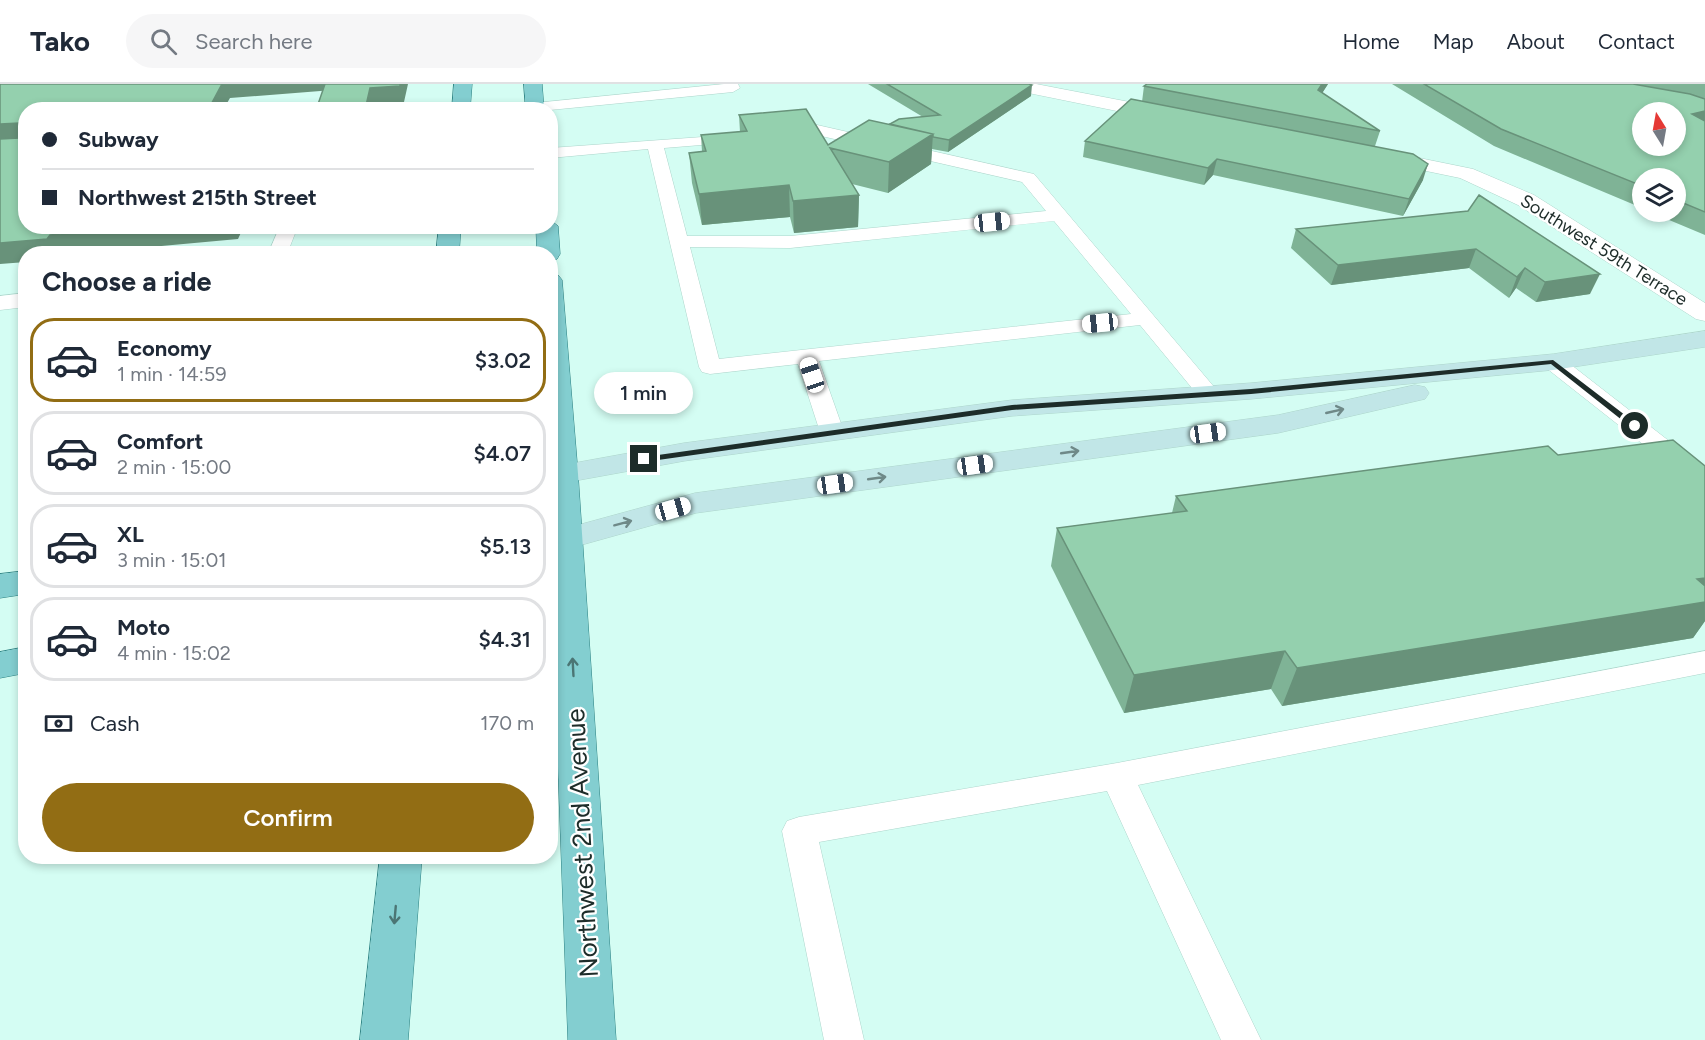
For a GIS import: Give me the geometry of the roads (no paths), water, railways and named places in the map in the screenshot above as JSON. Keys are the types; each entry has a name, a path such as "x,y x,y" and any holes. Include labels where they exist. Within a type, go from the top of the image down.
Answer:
{"main road":[{"path":"461,102 463,84"},
{"path":"533,84 534,102"},
{"name":"Northwest 2nd Avenue","path":"558,508 592,1040"},
{"path":"0,586 18,583"},
{"path":"0,665 18,662"},
{"path":"384,1040 400,864"}],"street":[{"path":"1009,84 1185,118"},
{"name":"Southwest 59th Terrace","path":"1360,153 1466,173 1526,200 1705,314"},
{"path":"0,303 18,301"},
{"path":"558,476 684,452 1012,408 1209,394 1553,362 1705,339"},
{"path":"559,541 695,503 1278,424 1553,362"}],"lane":[{"path":"558,106 733,88 731,84"},
{"path":"558,152 817,130 1028,178 1209,394"},
{"path":"655,144 710,367 1146,318"},
{"path":"679,241 790,242 1059,215"},
{"path":"806,356 832,432"},
{"path":"1553,362 1705,481"},
{"path":"843,1040 799,831 1117,776 1705,662"},
{"path":"1117,776 1241,1040"}]}
